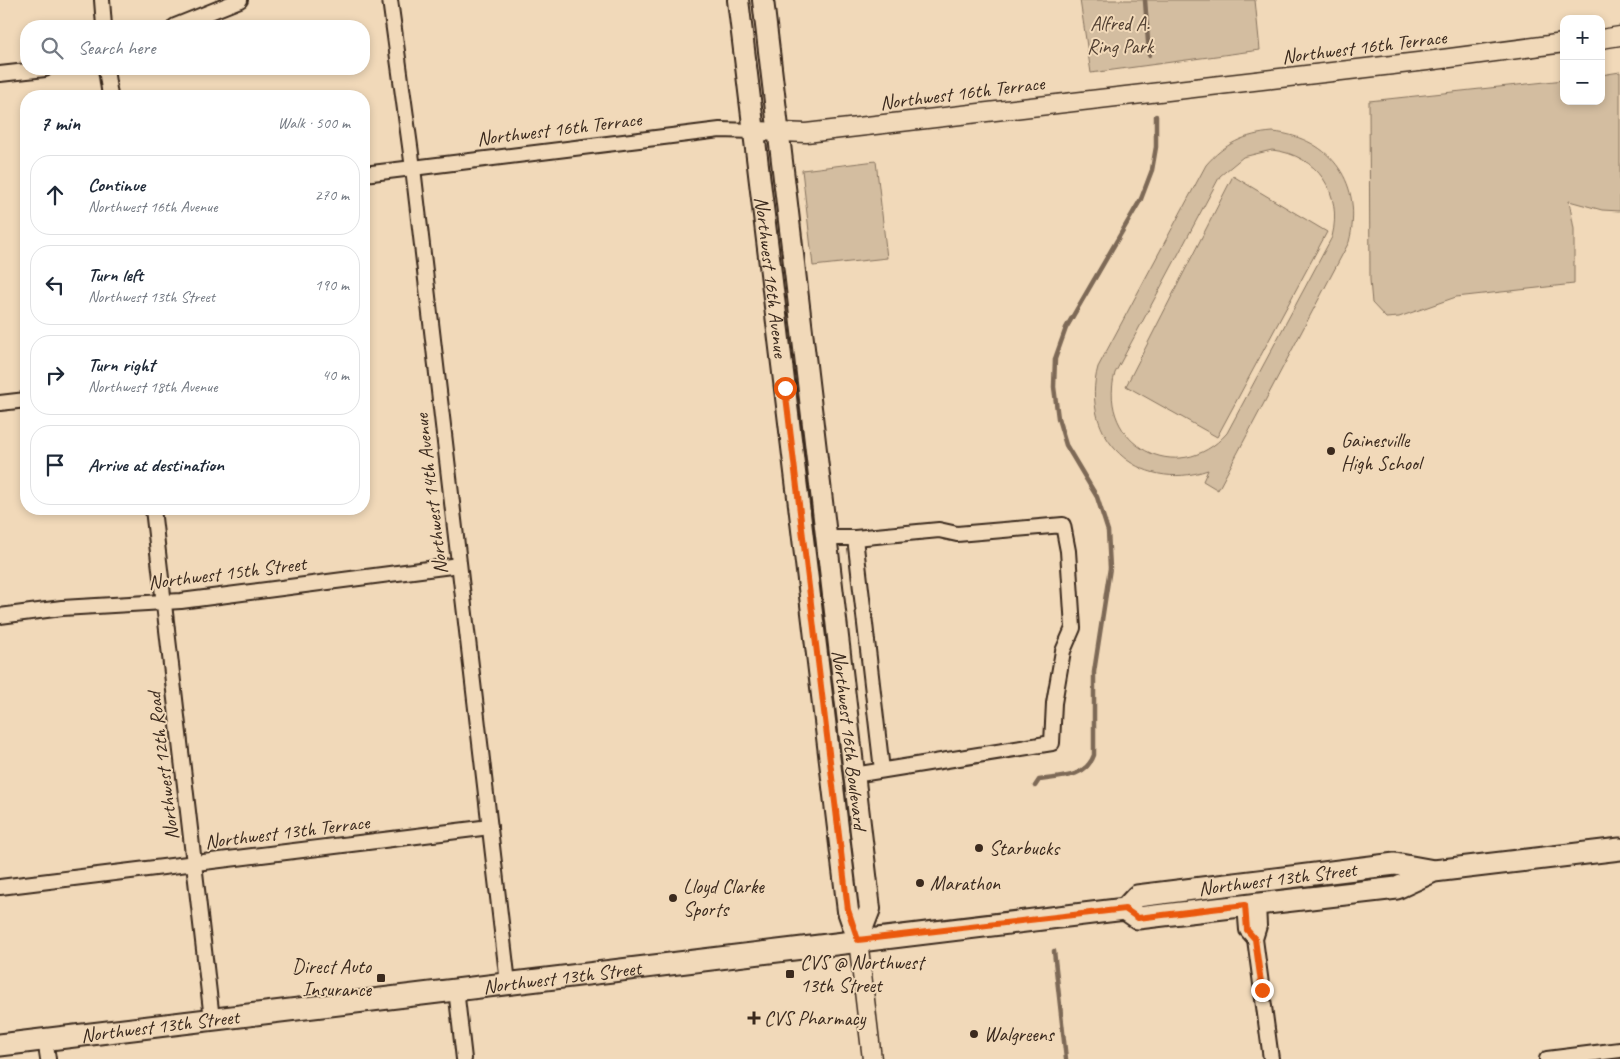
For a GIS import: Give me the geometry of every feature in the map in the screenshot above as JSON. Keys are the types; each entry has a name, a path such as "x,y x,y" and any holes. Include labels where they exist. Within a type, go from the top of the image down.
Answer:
{"main road":[{"name":"Northwest 16th Avenue","path":"738,0 848,910 858,940"},
{"name":"Northwest 16th Avenue","path":"763,0 826,538"},
{"path":"785,388 808,389"},
{"path":"803,537 826,538"},
{"name":"Northwest 16th Boulevard","path":"826,538 870,909 858,940"},
{"name":"Northwest 13th Street","path":"0,1045 46,1049 212,1019 1125,909 1137,896 1394,864 1434,871 1620,849"},
{"path":"1251,905 1258,895 1368,880 1394,864"},
{"name":"Northwest 13th Street","path":"1125,909 1138,918 1396,888 1434,871"}],"street":[{"path":"102,0 104,20"},
{"path":"189,20 240,0"},
{"name":"Northwest 14th Avenue","path":"390,0 413,168 508,983"},
{"path":"1605,38 1620,36"},
{"name":"Northwest 16th Terrace","path":"370,173 720,130 806,133 1560,44"},
{"path":"0,74 20,72"},
{"path":"107,75 109,90"},
{"path":"0,403 20,401"},
{"name":"Northwest 12th Road","path":"154,515 212,1019"},
{"path":"826,538 856,538 939,530 957,534 1063,525 1068,551 1073,628 1062,660 1054,703 1052,743 854,775"},
{"path":"856,538 882,770"},
{"name":"Northwest 15th Street","path":"0,616 62,608 164,602 459,565"},
{"name":"Northwest 13th Terrace","path":"0,887 490,827"},
{"path":"1251,905 1247,930 1255,939 1271,1059"},
{"name":"Northwest 16th Avenue","path":"858,940 872,1059"},
{"path":"456,989 464,1059"},
{"path":"1547,1059 1620,1050"}],"green space":[{"name":"Alfred A. Ring Park","path":"1080,0 1255,0 1260,50 1091,73"},
{"path":"1620,72 1620,211 1602,210 1569,201 1574,229 1574,284 1456,297 1399,317 1386,318 1372,303 1370,280 1369,101 1560,80 1560,105 1605,105 1605,74"},
{"path":"1273,132 1294,136 1312,144 1327,154 1339,168 1347,184 1352,202 1352,221 1349,242 1218,490 1203,481 1208,470 1182,475 1159,474 1137,466 1120,454 1106,437 1097,416 1094,393 1098,367 1206,165 1220,151 1236,141","holes":["1272,150 1288,153 1314,168 1330,191 1334,206 1332,237 1227,433 1207,449 1186,457 1165,457 1145,451 1129,438 1118,420 1112,398 1115,373 1220,176 1243,157"]},
{"path":"876,161 887,258 813,266 802,170"},
{"path":"1233,176 1327,232 1217,437 1126,386"}],"waterway":[{"path":"1145,0 1149,55"},
{"path":"1035,786 1039,780 1064,777 1079,772 1090,763 1094,755 1094,672 1110,568 1108,531 1097,497 1066,445 1058,418 1054,387 1055,359 1066,328 1141,199 1152,170 1156,147 1156,116"},
{"path":"1054,951 1066,1059"}],"place":[{"name":"Gainesville High School","path":"1331,451"},
{"name":"Starbucks","path":"979,848"},
{"name":"Marathon","path":"920,883"},
{"name":"Lloyd Clarke Sports","path":"673,898"},
{"name":"CVS @ Northwest 13th Street","path":"790,974"},
{"name":"Direct Auto Insurance","path":"381,978"},
{"name":"CVS Pharmacy","path":"754,1018"},
{"name":"Walgreens","path":"974,1034"}],"route":[{"path":"785,388 848,910 858,940 1125,909 1138,918 1245,905 1247,930 1255,939 1262,990"}]}
